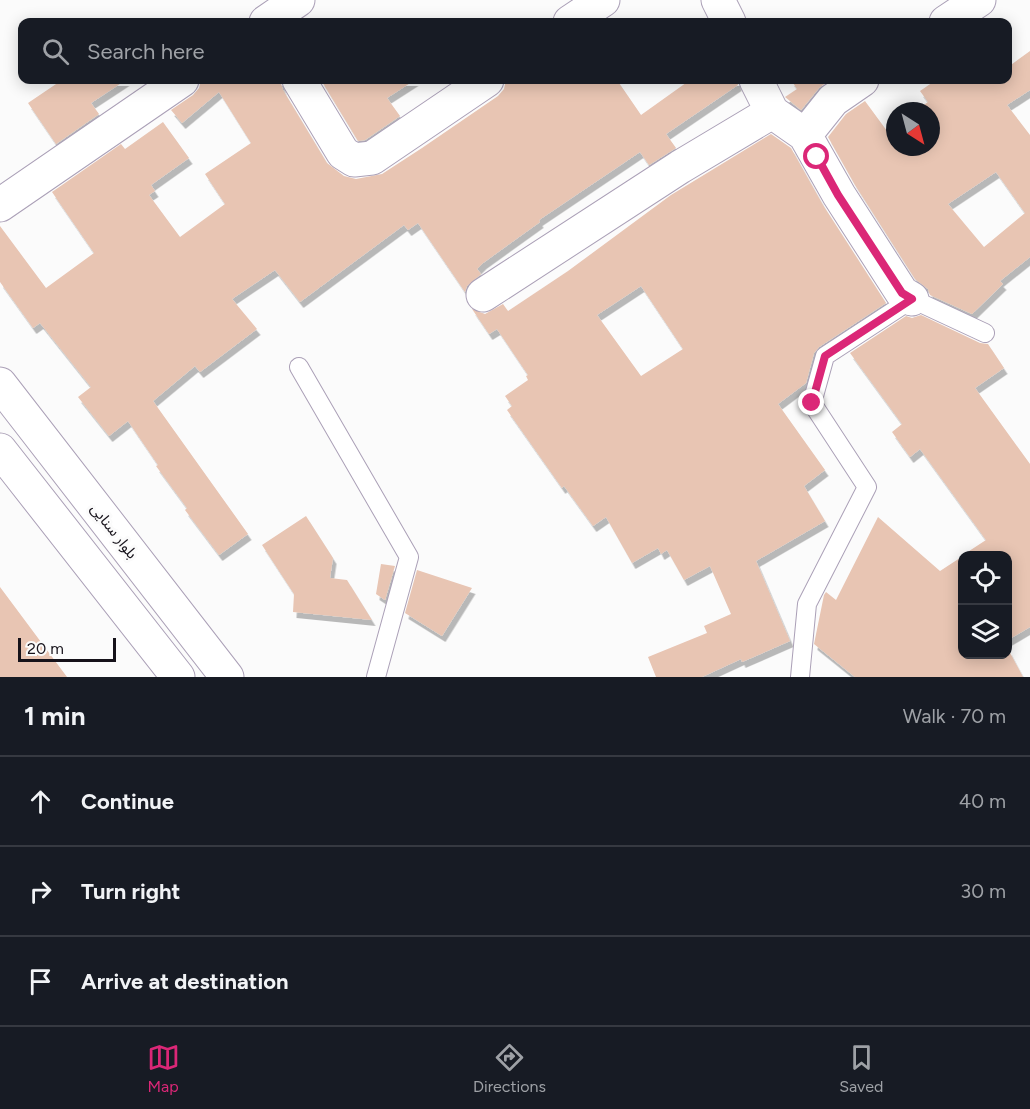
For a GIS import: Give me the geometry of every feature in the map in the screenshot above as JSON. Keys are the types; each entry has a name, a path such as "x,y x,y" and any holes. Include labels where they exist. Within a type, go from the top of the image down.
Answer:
{"street":[{"path":"272,18 298,0"},
{"path":"576,18 603,0"},
{"path":"718,0 727,18"},
{"path":"952,18 979,0"},
{"path":"0,205 176,84"},
{"path":"301,84 343,153 354,160 372,158 481,84"},
{"path":"758,84 772,112 805,135 838,195 902,293 912,299"},
{"path":"805,135 833,100 856,84"},
{"path":"483,295 680,167 772,112"},
{"name":"بلوار سنایی","path":"0,384 227,677"},
{"path":"0,450 178,677"}],"lane":[{"path":"800,677 807,604 867,487 812,403 825,356 912,299 985,333"},
{"path":"299,367 408,556 376,677"}],"building":[{"path":"1030,51 1030,90 1007,105 1030,135 1030,257 1000,281 1003,284 972,314 930,295 928,289 915,279 855,185 828,137 846,114 865,101 886,130 886,156 940,156 940,102 928,102 920,91 930,84 1012,84 1012,64","holes":["996,172 1025,213 984,247 948,204"]},
{"path":"56,84 120,84 91,103 99,114 56,144 28,103"},
{"path":"200,84 281,84 327,163 344,176 356,179 382,174 498,96 505,84 620,84 641,115 684,84 738,85 666,134 676,148 649,165 640,152 539,220 540,222 483,263 477,269 481,274 467,286 465,292 418,223 408,230 404,225 300,302 275,270 232,299 257,329 200,372 195,366 153,401 248,534 219,555 185,510 187,508 156,466 158,465 128,421 109,436 78,397 91,387 40,323 33,328 0,282 0,226 46,288 94,253 52,192 121,144 125,149 163,122 189,158 151,185 155,191 149,195 180,237 225,204 205,174 251,143 219,92 182,123 171,110 199,88"},
{"path":"323,84 409,84 387,98 400,116 365,140 358,141"},
{"path":"794,84 824,84 801,110 785,97 797,89"},
{"path":"771,134 791,148 823,205 886,303 819,347 814,353 806,383 778,404 825,470 804,486 825,521 756,561 790,641 742,662 741,659 702,677 656,677 648,657 707,633 704,626 731,614 710,566 684,580 667,550 661,554 658,548 632,563 606,517 593,526 564,486 562,488 507,410 512,406 505,396 528,380 526,376 528,375 497,329 489,334 472,309 485,314 503,304 508,311 568,271 671,195","holes":["641,286 683,349 641,376 597,315"]},
{"path":"921,315 980,343 988,344 1004,368 975,388 1030,464 1030,627 1012,638 1012,551 969,551 986,540 920,449 910,457 892,432 902,424 850,353 906,316 912,318"},
{"path":"306,516 333,558 330,578 347,580 372,620 293,612 294,594 262,545"},
{"path":"878,517 940,571 958,559 958,659 1012,659 1012,656 1023,677 855,677 814,644 824,595 826,592 836,600"},
{"path":"381,564 395,566 385,600 376,594"},
{"path":"417,570 472,588 442,636 405,613"},
{"path":"0,587 67,677 0,677"}],"route":[{"path":"812,403 825,356 912,299 902,293 838,195 817,157"}]}
